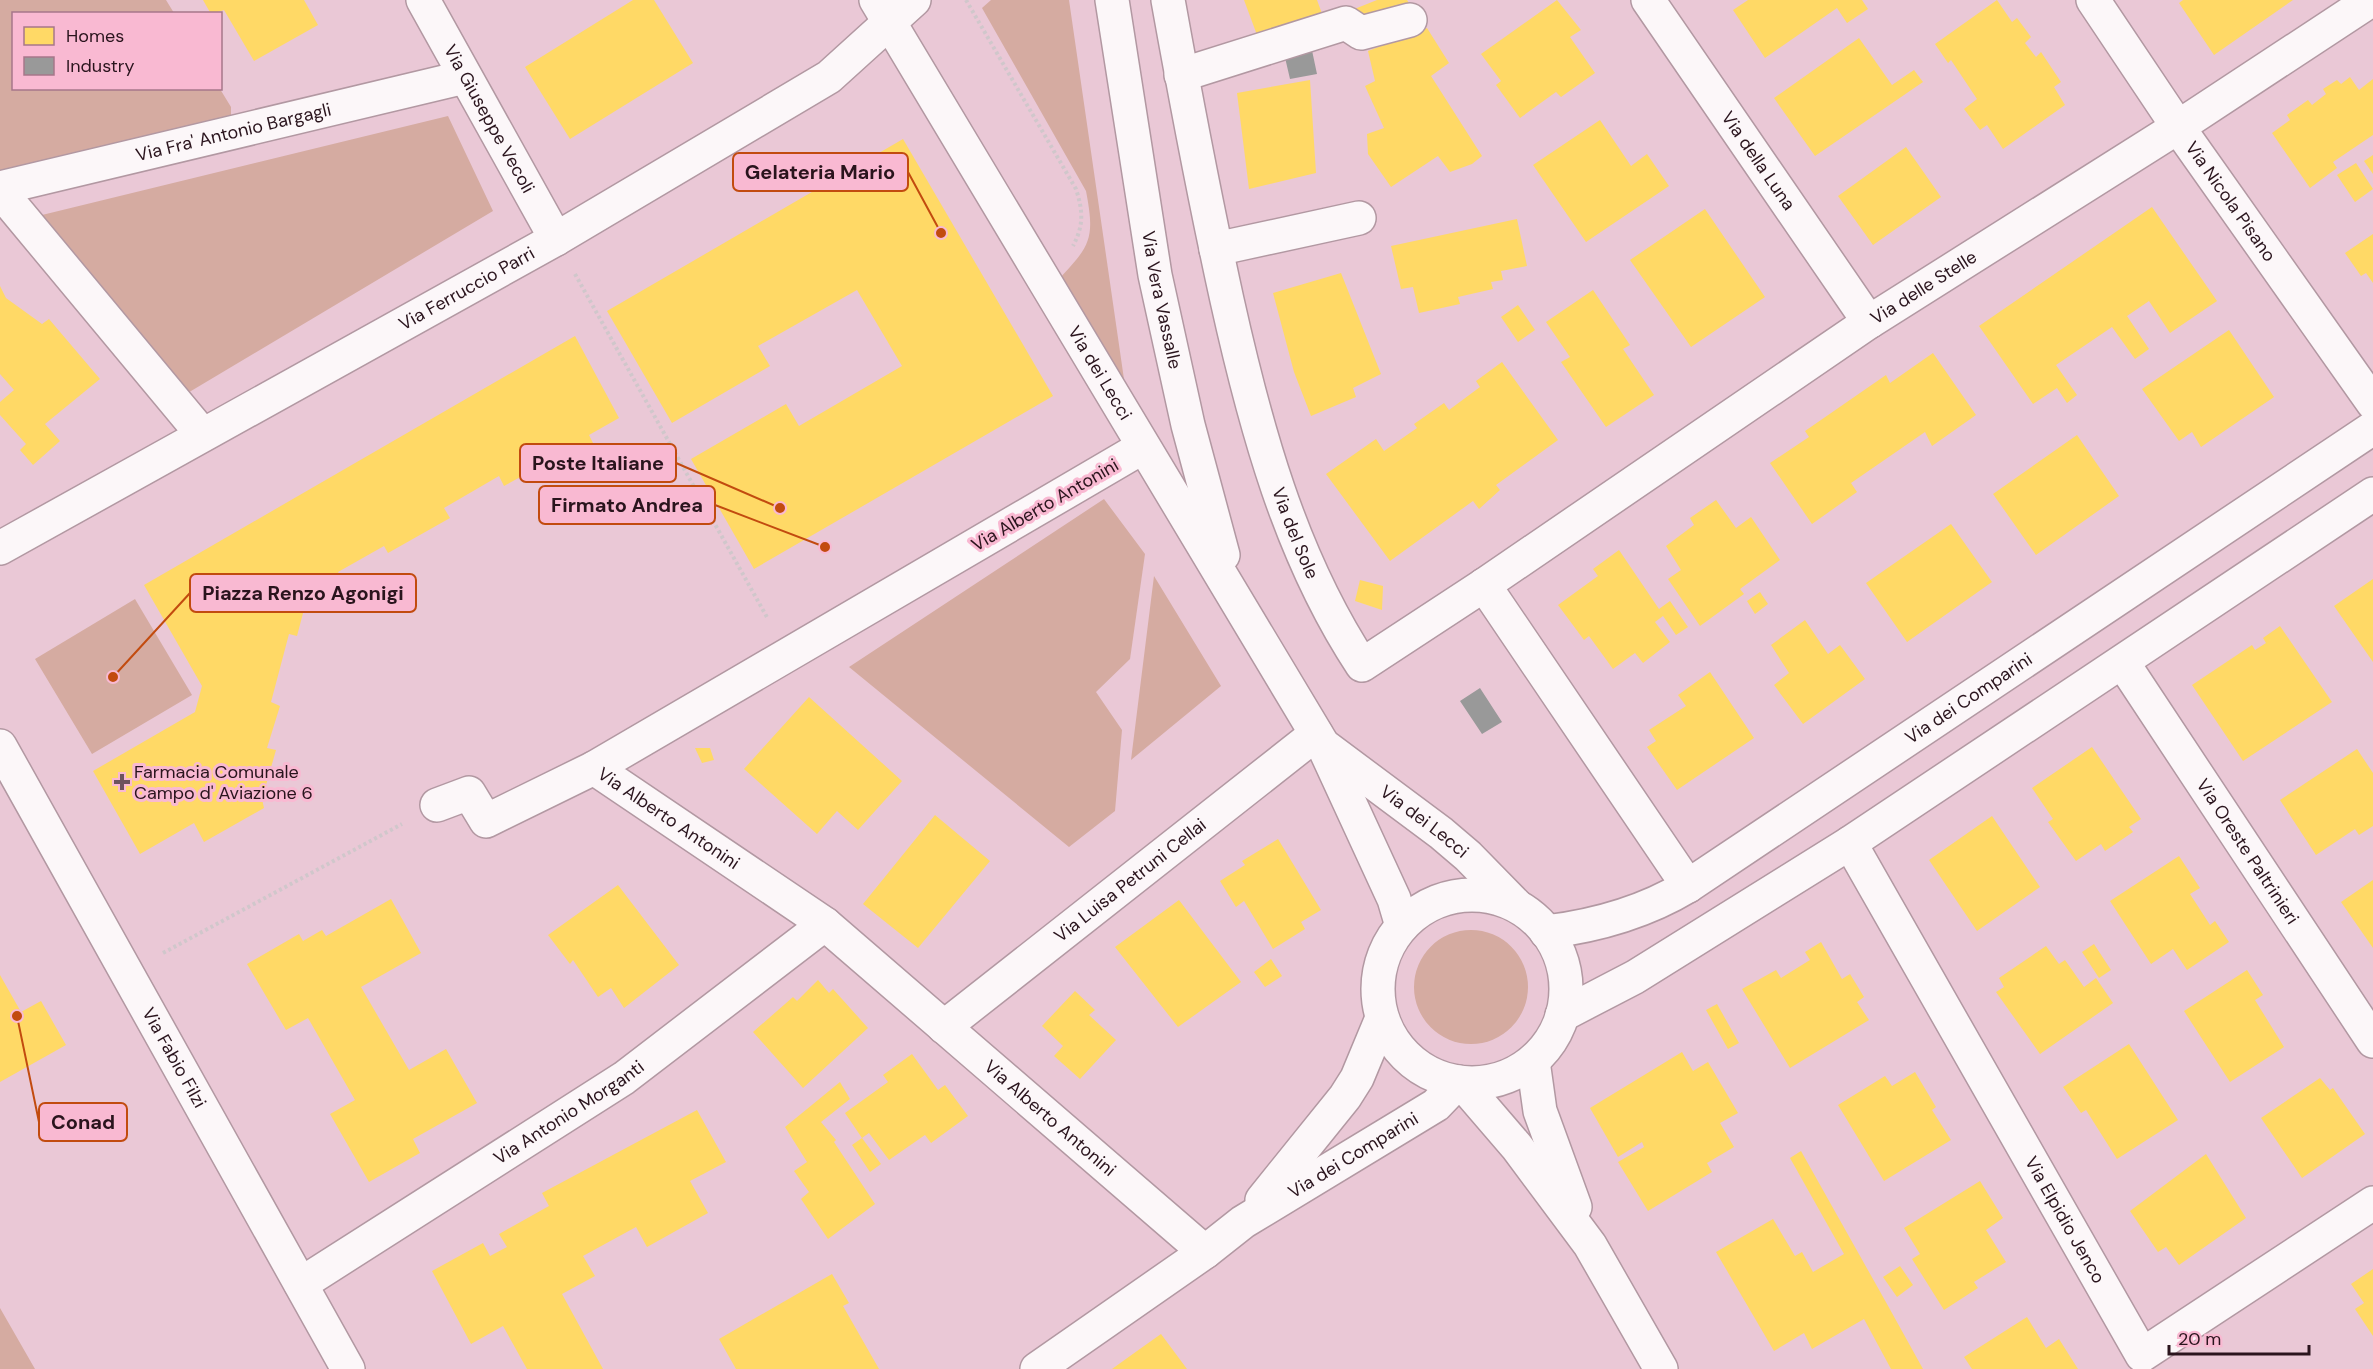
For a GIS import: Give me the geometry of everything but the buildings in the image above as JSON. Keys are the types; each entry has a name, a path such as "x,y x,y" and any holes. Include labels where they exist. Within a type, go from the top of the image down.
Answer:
{"street":[{"name":"Via Giuseppe Vecoli","path":"423,0 556,239"},
{"name":"Via Ferruccio Parri","path":"0,548 556,239 829,77 883,11 914,0"},
{"name":"Via Vera Vassalle","path":"1112,0 1155,275 1176,377 1234,595"},
{"name":"Via del Sole","path":"1168,0 1216,249 1245,381 1274,478 1317,586 1340,633 1362,665 1484,585"},
{"name":"Via della Luna","path":"1648,0 1869,321"},
{"name":"Via Nicola Pisano","path":"2093,0 2178,127 2373,402"},
{"name":"Via delle Stelle","path":"1484,585 1869,321 2178,127 2371,0"},
{"name":"Via dei Lecci","path":"883,11 1320,740 1394,899 1402,926"},
{"path":"1181,75 1346,23 1361,33 1410,20"},
{"name":"Via Fra' Antonio Bargagli","path":"0,189 465,77"},
{"path":"0,189 202,434"},
{"path":"1216,249 1359,218"},
{"name":"Via dei Comparini","path":"1546,932 1575,928 1624,915 1670,897 2373,428"},
{"name":"Via Alberto Antonini","path":"1143,447 594,768 825,924 1205,1252"},
{"path":"1562,1014 1635,977 1850,843 2123,663 2373,494"},
{"path":"1484,585 1688,886"},
{"name":"Via Oreste Paltrinieri","path":"2123,663 2373,1041"},
{"name":"Via dei Lecci","path":"1320,740 1441,833 1468,856 1516,905"},
{"name":"Via Luisa Petruni Cellai","path":"944,1027 1320,740"},
{"name":"Via Fabio Filzi","path":"0,746 348,1369"},
{"path":"437,805 469,793 486,821 594,768"},
{"name":"Via Elpidio Jenco","path":"1850,843 2142,1355 2373,1203"},
{"path":"1484,897 1516,905 1546,932 1557,951 1564,972 1565,1000 1562,1014 1552,1037 1533,1061 1504,1078 1483,1083 1460,1083 1432,1074 1407,1057 1388,1032 1382,1018 1377,986 1380,969 1392,939 1402,926 1431,905 1448,899 1484,897"},
{"name":"Via Antonio Morganti","path":"302,1284 624,1078 825,924"},
{"name":"Via dei Comparini","path":"1243,1222 1345,1097 1357,1078 1382,1018"},
{"path":"1533,1061 1536,1087 1547,1134 1590,1245"},
{"path":"1460,1083 1516,1147 1590,1245 1661,1369"},
{"name":"Via dei Comparini","path":"1037,1369 1205,1252 1243,1222 1436,1105 1460,1083"}],"path":[{"path":"966,0 1076,189 1083,211 1081,231 1071,249 1039,272"},
{"path":"556,239 788,655"},
{"path":"126,973 437,805"}],"shaded area":[{"path":"0,0 166,0 173,12 12,12 12,90 221,90 231,107 231,118 0,173"},
{"path":"991,0 1069,0 1126,393 1059,279 1078,258 1088,240 1090,220 1086,191 982,8"},
{"path":"448,116 493,211 186,394 42,215"},
{"path":"1104,499 1145,554 1130,659 1096,692 1122,730 1115,811 1069,847 849,667"},
{"path":"1154,576 1221,686 1131,760"},
{"path":"135,599 192,695 92,754 35,659"},
{"path":"1471,930 1493,934 1511,947 1524,965 1528,987 1524,1009 1511,1027 1493,1040 1471,1044 1449,1040 1431,1027 1418,1009 1414,987 1418,965 1431,947 1449,934"},
{"path":"0,1308 35,1369 0,1369"}],"place":[{"name":"Gelateria Mario","path":"941,233"},
{"name":"Poste Italiane","path":"780,508"},
{"name":"Firmato Andrea","path":"825,547"},
{"name":"Piazza Renzo Agonigi","path":"113,677"},
{"name":"Farmacia Comunale Campo d' Aviazione 6","path":"122,782"},
{"name":"Conad","path":"17,1016"}]}
